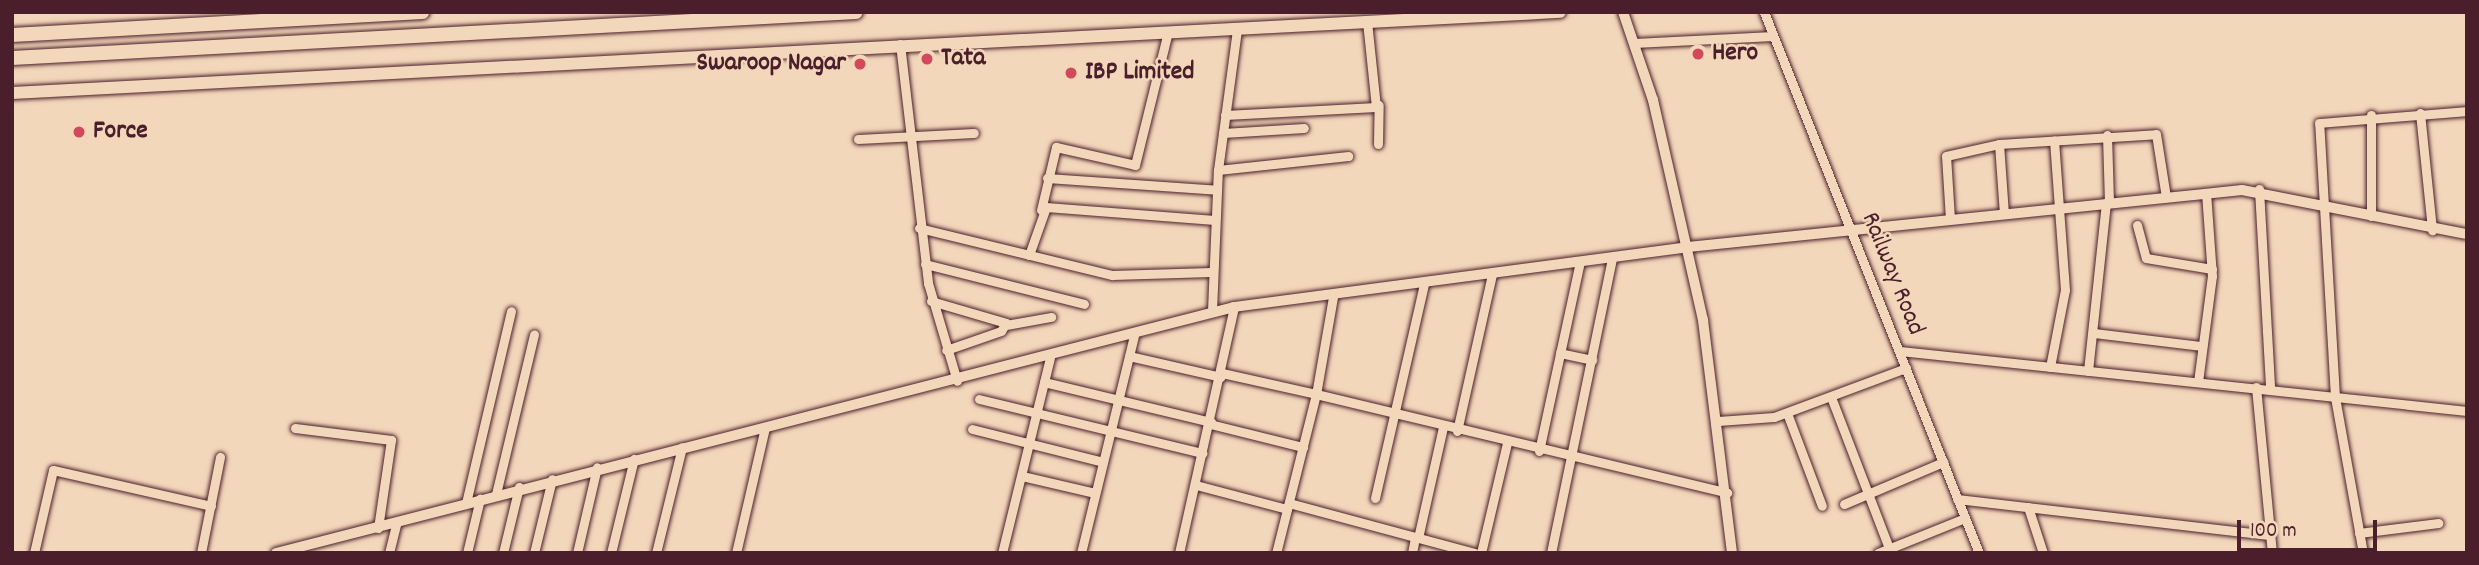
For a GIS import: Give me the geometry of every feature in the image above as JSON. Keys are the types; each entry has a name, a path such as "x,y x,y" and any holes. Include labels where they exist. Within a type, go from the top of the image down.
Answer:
{"highway":[{"path":"12,34 422,12"},
{"path":"12,58 856,12"}],"main road":[{"path":"12,93 900,44 1560,12"}],"street":[{"path":"1623,12 1634,43 1688,247 1717,421 1732,553"},
{"name":"Railway Road","path":"1764,12 1979,553"},
{"path":"1367,22 1378,105 1378,144"},
{"path":"1212,311 1211,272 1218,170 1237,29"},
{"path":"1029,255 1056,147 1135,164 1168,32"},
{"path":"1634,43 1773,36"},
{"path":"900,44 907,136 931,301 957,381"},
{"path":"1225,115 1378,105"},
{"path":"2363,553 2335,397 2319,123 2371,116 2467,111"},
{"path":"2420,113 2432,230"},
{"path":"2371,116 2371,216"},
{"path":"1223,133 1304,128"},
{"path":"858,139 974,133"},
{"path":"1950,219 1946,156 1999,144 2155,134 2166,197"},
{"path":"2088,371 2107,203 2107,135"},
{"path":"2050,367 2065,290 2054,140"},
{"path":"1999,144 2004,213"},
{"path":"1218,170 1348,156"},
{"path":"1047,178 1217,190"},
{"path":"283,552 309,549 519,487 1050,358 1234,307 1333,297 1688,247 2206,193 2259,190 2432,230 2467,234"},
{"path":"2259,190 2270,388"},
{"path":"2198,383 2212,269 2206,193"},
{"path":"1041,210 1215,220"},
{"path":"2137,225 2146,258 2212,269"},
{"path":"919,228 1112,275 1211,272"},
{"path":"1551,553 1612,258"},
{"path":"1539,451 1580,262"},
{"path":"925,264 1084,304"},
{"path":"1457,431 1492,275"},
{"path":"1375,498 1424,284"},
{"path":"1276,553 1316,394 1333,297"},
{"path":"931,301 1006,325"},
{"path":"1179,553 1221,375 1234,307"},
{"path":"466,503 511,311"},
{"path":"946,350 1006,325 1051,317"},
{"path":"2094,332 2202,346"},
{"path":"496,494 534,334"},
{"path":"1081,553 1134,335"},
{"path":"1900,351 2198,383 2270,388 2467,411"},
{"path":"1560,354 1592,360"},
{"path":"1129,356 1316,394 1572,459 1727,493"},
{"path":"1002,553 1050,358"},
{"path":"1717,421 1787,413 1906,368"},
{"path":"1044,382 1303,447"},
{"path":"2256,387 2272,553"},
{"path":"1831,397 1890,551"},
{"path":"979,399 1203,453"},
{"path":"1787,413 1822,506"},
{"path":"736,553 765,427"},
{"path":"1412,553 1443,427"},
{"path":"295,428 391,440 378,528"},
{"path":"972,429 1102,462"},
{"path":"1481,553 1507,443"},
{"path":"656,553 682,447"},
{"path":"201,553 220,457"},
{"path":"611,553 634,459"},
{"path":"1844,504 1943,462"},
{"path":"577,553 597,467"},
{"path":"34,553 52,470 211,506"},
{"path":"1022,476 1094,493"},
{"path":"534,553 552,479"},
{"path":"1196,485 1474,553"},
{"path":"503,553 519,487"},
{"path":"467,553 480,499"},
{"path":"1957,499 2269,535"},
{"path":"2028,507 2043,553"},
{"path":"1878,553 1890,551 1965,518"},
{"path":"389,553 397,522"},
{"path":"2359,533 2438,523"}],"place":[{"name":"Hero","path":"1698,54"},
{"name":"Tata","path":"927,59"},
{"name":"Swaroop Nagar","path":"860,64"},
{"name":"IBP Limited","path":"1071,73"},
{"name":"Force","path":"79,132"}]}
